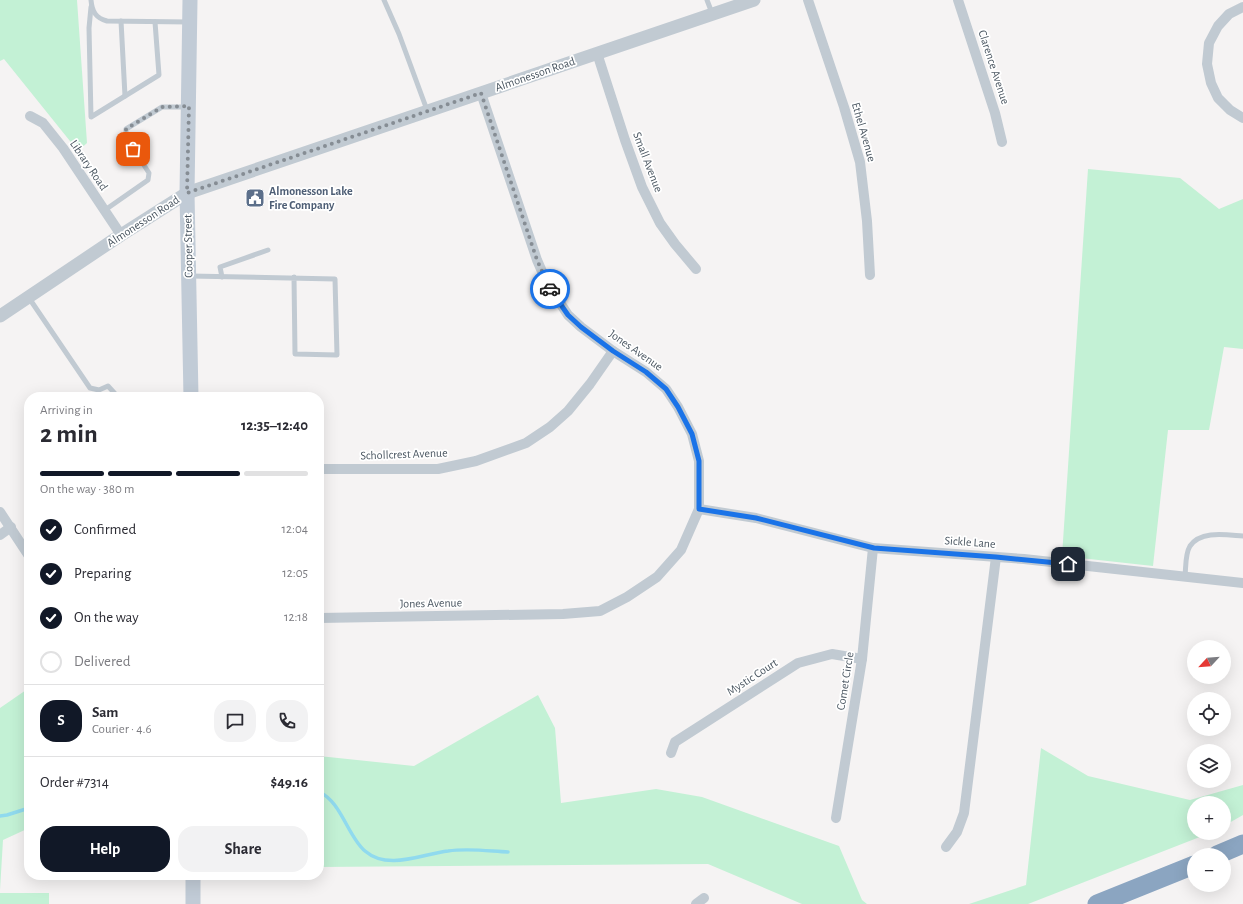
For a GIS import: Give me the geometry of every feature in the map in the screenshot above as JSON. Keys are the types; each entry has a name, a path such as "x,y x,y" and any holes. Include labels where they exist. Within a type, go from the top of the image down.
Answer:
{"highway":[{"path":"1231,849 1243,844"},
{"path":"1097,904 1187,868"}],"main road":[{"name":"Cooper Street","path":"190,0 187,193 191,392"},
{"path":"193,880 193,904"}],"street":[{"name":"Almonesson Road","path":"0,316 187,193 754,0"},
{"name":"Ethel Avenue","path":"808,0 844,107 860,162 867,221 870,275"},
{"name":"Clarence Avenue","path":"958,0 995,113 1002,142"},
{"path":"1243,7 1229,14 1218,26 1209,43 1207,64 1211,83 1218,98 1230,110 1243,118"},
{"name":"Small Avenue","path":"597,53 624,140 642,187 660,223 696,269"},
{"name":"Jones Avenue","path":"324,618 563,614 600,611 627,597 657,577 681,550 699,509 699,461 692,434 678,407 666,389 651,376 613,351 581,327 568,315 547,283 537,260 481,93"},
{"name":"Library Road","path":"30,116 43,123 63,148 121,235"},
{"name":"Schollcrest Avenue","path":"324,469 438,469 476,461 526,443 550,427 568,411 590,384 613,351"},
{"name":"Sickle Lane","path":"699,509 756,518 874,548 996,557 1243,583"},
{"path":"0,512 24,548"},
{"path":"0,535 11,527"},
{"name":"Comet Circle","path":"836,818 862,659 874,548"},
{"path":"946,847 957,832 964,813 996,557"},
{"name":"Mystic Court","path":"671,754 675,742 798,663 832,654 862,659"}],"lane":[{"path":"91,0 92,7 88,28 91,117 159,75 155,22"},
{"path":"384,0 399,34 428,111"},
{"path":"707,0 712,14"},
{"path":"92,7 100,19 107,21 190,22"},
{"path":"121,21 125,96"},
{"path":"105,210 148,180 149,173 126,138 126,129 162,107 189,106"},
{"path":"222,277 220,267 268,250"},
{"path":"189,276 294,277 335,279 337,355 295,354 294,277"},
{"path":"28,297 90,388 99,390 108,386 113,392"},
{"path":"1185,576 1187,555 1190,546 1197,540 1206,536 1216,535 1243,536"}],"green space":[{"path":"0,0 77,0 87,143 78,151 4,59 0,61"},
{"path":"1088,169 1180,178 1219,209 1243,199 1243,349 1224,347 1209,430 1168,430 1153,566 1062,556"},
{"path":"24,691 24,830 3,840 0,890 0,708"},
{"path":"538,695 555,728 561,803 656,789 702,797 839,846 862,900 867,904 802,904 708,864 324,867 324,757 414,766"},
{"path":"1041,748 1088,776 1187,799 1187,840 1192,840 1028,904 969,904 1026,885"},
{"path":"1243,785 1243,815 1231,822 1231,796 1204,796"},
{"path":"0,893 49,893 49,904 0,904"}],"waterway":[{"path":"324,795 339,811 359,845 374,857 395,861 456,850 508,852"},
{"path":"0,816 24,810"}],"way so far":[{"path":"133,149 126,138 126,129 162,107 189,106 187,193 481,93 537,260 550,289"}],"place":[{"name":"Almonesson Lake Fire Company","path":"255,198"}],"route":[{"path":"550,289 568,315 581,327 613,351 646,372 666,389 678,407 692,434 699,461 699,509 756,518 874,548 1024,559 1068,564"}]}
